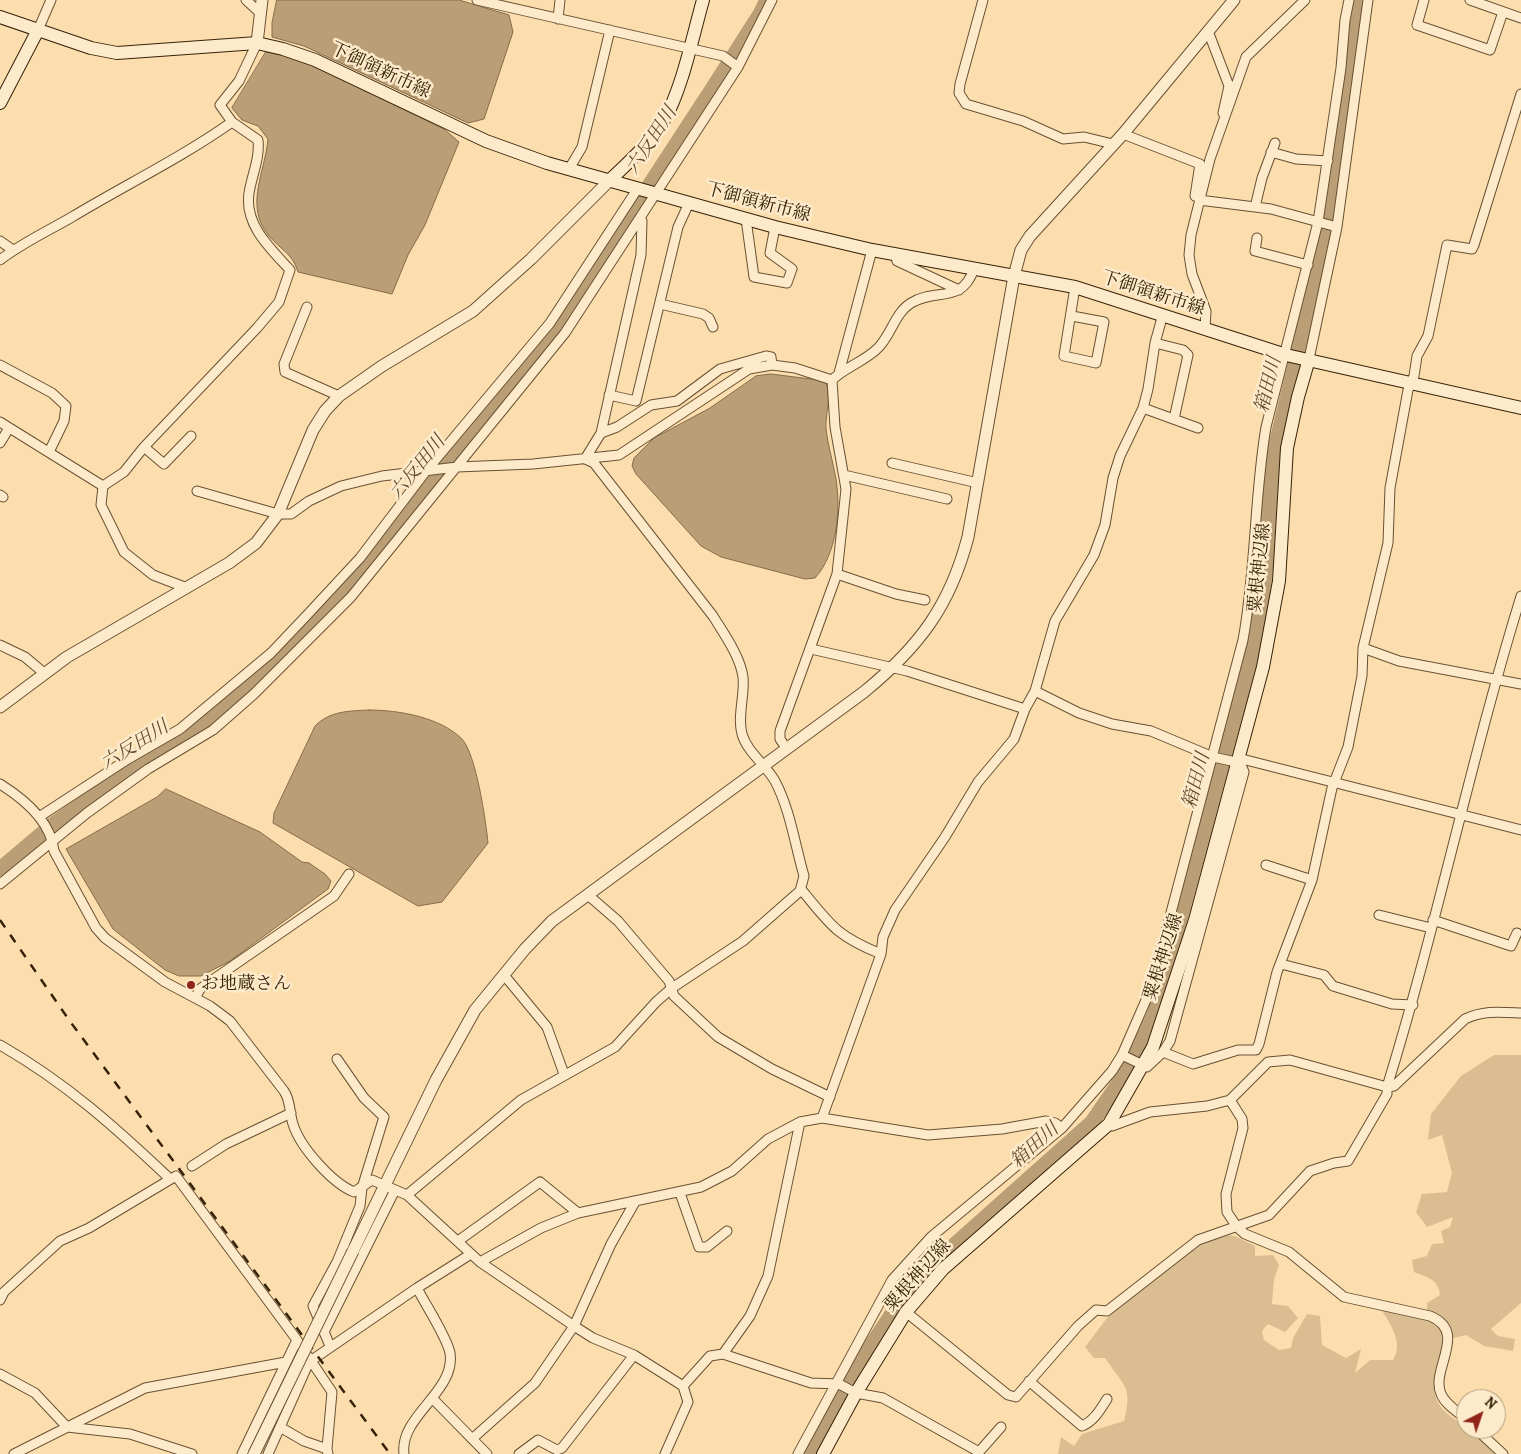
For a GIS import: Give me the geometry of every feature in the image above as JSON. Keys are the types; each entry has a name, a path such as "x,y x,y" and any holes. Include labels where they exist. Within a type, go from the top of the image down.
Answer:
{"main road":[{"path":"610,180 641,150 665,118 689,50 703,0"},
{"name":"下御領新市線","path":"0,17 91,48 117,53 257,43 315,60 486,141 515,153 568,169 775,227 872,250 1076,287 1287,355 1521,408"},
{"path":"0,103 38,30"},
{"name":"粟根神辺線","path":"823,1454 855,1393 906,1312 943,1269 1109,1124 1153,1046 1195,920 1263,667 1279,580 1287,448 1306,358"}],"street":[{"path":"38,30 52,0"},
{"path":"246,0 259,12"},
{"path":"103,486 124,472 144,447 262,321 279,302 288,281 290,270 258,232 250,218 248,195 258,159 258,140 232,122 220,105 239,81 257,43 259,12 262,0"},
{"path":"478,0 689,50 723,56 738,67"},
{"path":"558,19 560,0"},
{"path":"0,884 52,839 148,769 213,730 254,694 350,597 454,467 565,334 738,67 772,0"},
{"path":"983,0 960,84 959,93 966,104 1023,121 1063,139 1084,137 1113,144"},
{"path":"324,1332 390,1188 436,1080 475,1010 504,975 552,921 894,668 936,617 961,564 968,537 1014,276 1021,250 1030,236 1123,134 1234,0"},
{"path":"1223,119 1227,117 1246,57 1305,0"},
{"path":"798,1454 898,1272 931,1236 1062,1128 1112,1071 1133,1033 1146,1000 1235,677 1247,617 1255,544 1261,457 1266,427 1287,355 1318,222 1341,68 1344,20 1349,0"},
{"path":"1306,358 1337,227 1368,0"},
{"path":"1424,0 1417,25 1490,50 1503,12"},
{"path":"1470,0 1521,18"},
{"path":"568,169 582,147 610,30"},
{"path":"1206,330 1206,311 1190,263 1191,235 1198,203 1223,119 1222,116 1229,86 1208,30"},
{"path":"1341,68 1359,70"},
{"path":"1257,1051 1281,964 1312,880 1332,788 1348,747 1357,707 1363,648 1388,543 1390,488 1417,356 1428,336 1447,245 1472,249 1474,245 1521,94"},
{"path":"0,260 13,250 94,202 167,164 232,122"},
{"path":"1123,134 1200,164 1194,204 1272,209 1337,227"},
{"path":"1255,207 1275,142"},
{"path":"1271,152 1296,159 1328,161"},
{"path":"0,707 44,672 229,563 256,543 278,514 313,430 325,411 339,396 382,366 473,312 531,259 610,180"},
{"path":"40,819 128,759 180,729 271,653 360,558 428,471 550,324 639,188"},
{"path":"610,394 636,401 678,227 690,203"},
{"path":"585,459 601,433 610,394 641,255 642,221 640,219"},
{"path":"746,219 754,277 787,283 792,269 770,254 775,227"},
{"path":"1256,238 1255,252 1308,265"},
{"path":"0,241 13,250"},
{"path":"839,373 872,250"},
{"path":"895,254 897,261 959,290"},
{"path":"787,749 780,739 780,731 837,574 846,508 844,475 835,426 832,380 839,373 879,346 895,320 910,303 922,298 954,294 969,282 974,269"},
{"path":"1072,316 1104,322 1096,363 1064,356 1076,287"},
{"path":"660,304 703,314 709,318 712,327"},
{"path":"307,307 284,364 285,372 339,396"},
{"path":"822,1118 882,954 883,937 895,910 945,837 978,782 1014,740 1025,708 1035,692 1055,622 1094,555 1104,525 1113,478 1120,456 1143,408 1155,343 1163,314"},
{"path":"1155,343 1183,350 1188,355 1174,419"},
{"path":"601,433 617,427 651,405 677,401 720,369 766,356 771,357 772,364"},
{"path":"197,491 278,514 292,514 309,501 340,486 382,476 454,467 533,464 619,455 749,369 772,364 795,368 832,380"},
{"path":"0,365 52,393 66,406 64,422 49,452"},
{"path":"1143,408 1198,428"},
{"path":"0,422 103,486"},
{"path":"0,443 9,428"},
{"path":"144,447 164,464 191,436"},
{"path":"407,1195 515,1104 564,1074 615,1047 656,1002 672,988 743,941 802,889 804,876 781,794 774,780 742,736 740,727 743,678 740,667 727,640 713,616 594,463 585,459"},
{"path":"892,463 978,483"},
{"path":"844,475 947,499"},
{"path":"103,486 101,505 124,552 154,575 186,588"},
{"path":"837,574 896,594 925,600"},
{"path":"906,1312 1008,1395 1016,1397 1078,1326 1096,1310 1107,1310 1198,1240 1270,1215 1310,1171 1334,1163 1348,1161 1387,1094 1387,1087 1412,1005 1462,815 1495,679 1521,596"},
{"path":"0,645 25,657 44,672"},
{"path":"1363,648 1400,661 1521,684"},
{"path":"811,649 894,668 1025,708"},
{"path":"1035,692 1079,713 1112,724 1151,731 1213,757 1237,760 1335,782 1521,830"},
{"path":"1122,1054 1146,1067 1164,1052 1173,1032 1244,772 1237,760"},
{"path":"0,784 20,797 40,819 52,839 54,851 96,928 105,938 165,982 195,998 230,1021 289,1099 293,1125 301,1142 327,1172 354,1192 372,1180 407,1195 480,1262 574,1326 594,1338 634,1355 683,1386 688,1402 668,1453"},
{"path":"1266,865 1312,880"},
{"path":"195,998 200,989 334,896 349,874"},
{"path":"802,889 839,934 851,942 882,954"},
{"path":"588,895 618,921 669,981 674,996 718,1037 772,1069 830,1098"},
{"path":"1379,915 1432,924 1511,946 1517,932"},
{"path":"1281,964 1324,975 1333,986 1392,1004 1412,1005"},
{"path":"504,975 547,1027 564,1074"},
{"path":"1109,1124 1112,1126 1150,1112 1207,1106 1230,1100 1266,1061 1290,1060 1387,1087 1394,1086 1465,1019 1477,1013 1521,1013"},
{"path":"0,1045 44,1071 71,1091 104,1118 169,1178"},
{"path":"1164,1052 1193,1064 1238,1050 1257,1051 1266,1061"},
{"path":"330,1346 313,1306 337,1262 360,1206 362,1188 384,1117 364,1098 337,1059"},
{"path":"1230,1100 1242,1119 1243,1128 1226,1194 1227,1212 1236,1227 1245,1234 1290,1252 1344,1297 1430,1316 1441,1322 1445,1326 1448,1338 1440,1392 1444,1400 1456,1411"},
{"path":"192,1166 226,1144 291,1113"},
{"path":"480,1262 541,1228 578,1213 701,1187 732,1171 768,1139 800,1122 822,1118 928,1135 1002,1130 1046,1121 1055,1123 1062,1128"},
{"path":"722,1354 750,1316 768,1276 800,1122"},
{"path":"0,1300 4,1292 60,1241 89,1228 169,1178 176,1176 332,1392 328,1451 280,1427"},
{"path":"458,1242 540,1182 578,1213"},
{"path":"254,1454 353,1252 390,1188"},
{"path":"680,1192 699,1247 707,1247 727,1231"},
{"path":"472,1439 535,1383 574,1326 611,1244 635,1202"},
{"path":"268,1454 309,1362 417,1288 471,1254"},
{"path":"404,1454 407,1436 416,1417 432,1399 450,1367 450,1351 417,1288"},
{"path":"242,1454 296,1340"},
{"path":"683,1386 710,1356 722,1354 811,1383 836,1384 855,1393 882,1398 978,1452 1001,1427"},
{"path":"519,1454 538,1440 557,1450 562,1448 634,1355"},
{"path":"14,1454 145,1388 286,1362"},
{"path":"0,1374 35,1393 67,1426 130,1434 192,1454"},
{"path":"1029,1381 1082,1426 1089,1423 1098,1414 1106,1400"},
{"path":"432,1399 487,1454"},
{"path":"1487,1439 1503,1454"}],"shaded area":[{"path":"277,0 459,0 509,15 513,32 484,119 468,123 304,46 272,37 272,23"},
{"path":"266,52 285,55 313,66 444,129 459,142 425,225 408,255 392,294 298,272 290,256 269,236 262,225 257,201 268,139 258,126 242,120 232,108"},
{"path":"771,374 819,380 826,383 828,388 826,429 836,479 838,504 833,544 828,557 815,578 805,579 721,557 701,546 636,474 632,466 634,458 654,438 710,408 756,376"},
{"path":"369,710 405,713 442,725 462,739 472,758 480,788 488,843 442,902 418,906 273,823 274,813 315,726 333,715"},
{"path":"166,789 260,832 302,862 309,863 325,874 331,881 328,889 230,961 201,976 179,976 165,970 113,929 66,849 157,797"},
{"path":"1494,1055 1521,1055 1521,1303 1491,1329 1498,1336 1515,1339 1513,1351 1484,1346 1466,1335 1453,1338 1448,1323 1437,1314 1427,1311 1427,1303 1440,1295 1437,1285 1431,1279 1414,1272 1412,1260 1427,1256 1432,1244 1444,1243 1441,1231 1450,1227 1453,1217 1427,1227 1416,1212 1422,1194 1447,1192 1452,1173 1442,1135 1428,1140 1431,1114 1461,1076"},
{"path":"1225,1235 1235,1236 1255,1246 1255,1256 1273,1255 1279,1265 1274,1279 1272,1304 1288,1306 1298,1318 1285,1332 1268,1324 1262,1331 1264,1340 1279,1350 1291,1348 1293,1338 1307,1314 1320,1316 1322,1345 1346,1358 1361,1349 1355,1373 1370,1360 1393,1360 1396,1354 1397,1347 1394,1334 1381,1309 1431,1320 1440,1330 1442,1342 1434,1384 1436,1399 1446,1413 1456,1419 1456,1439 1481,1439 1495,1454 1058,1454 1061,1437 1074,1446 1082,1434 1124,1421 1128,1400 1122,1381 1105,1358 1094,1358 1085,1347 1110,1314 1200,1242"}],"waterway":[{"name":"六反田川","path":"0,869 52,825 128,772 193,733 329,609 484,419 564,316 712,89 767,0"},
{"name":"箱田川","path":"812,1454 868,1350 898,1305 935,1262 1092,1122 1129,1068 1154,1015 1256,639 1265,576 1272,461 1327,232 1357,0"}],"railway":[{"path":"0,920 69,1020 390,1454"}],"place":[{"name":"お地蔵さん","path":"191,985"}]}
